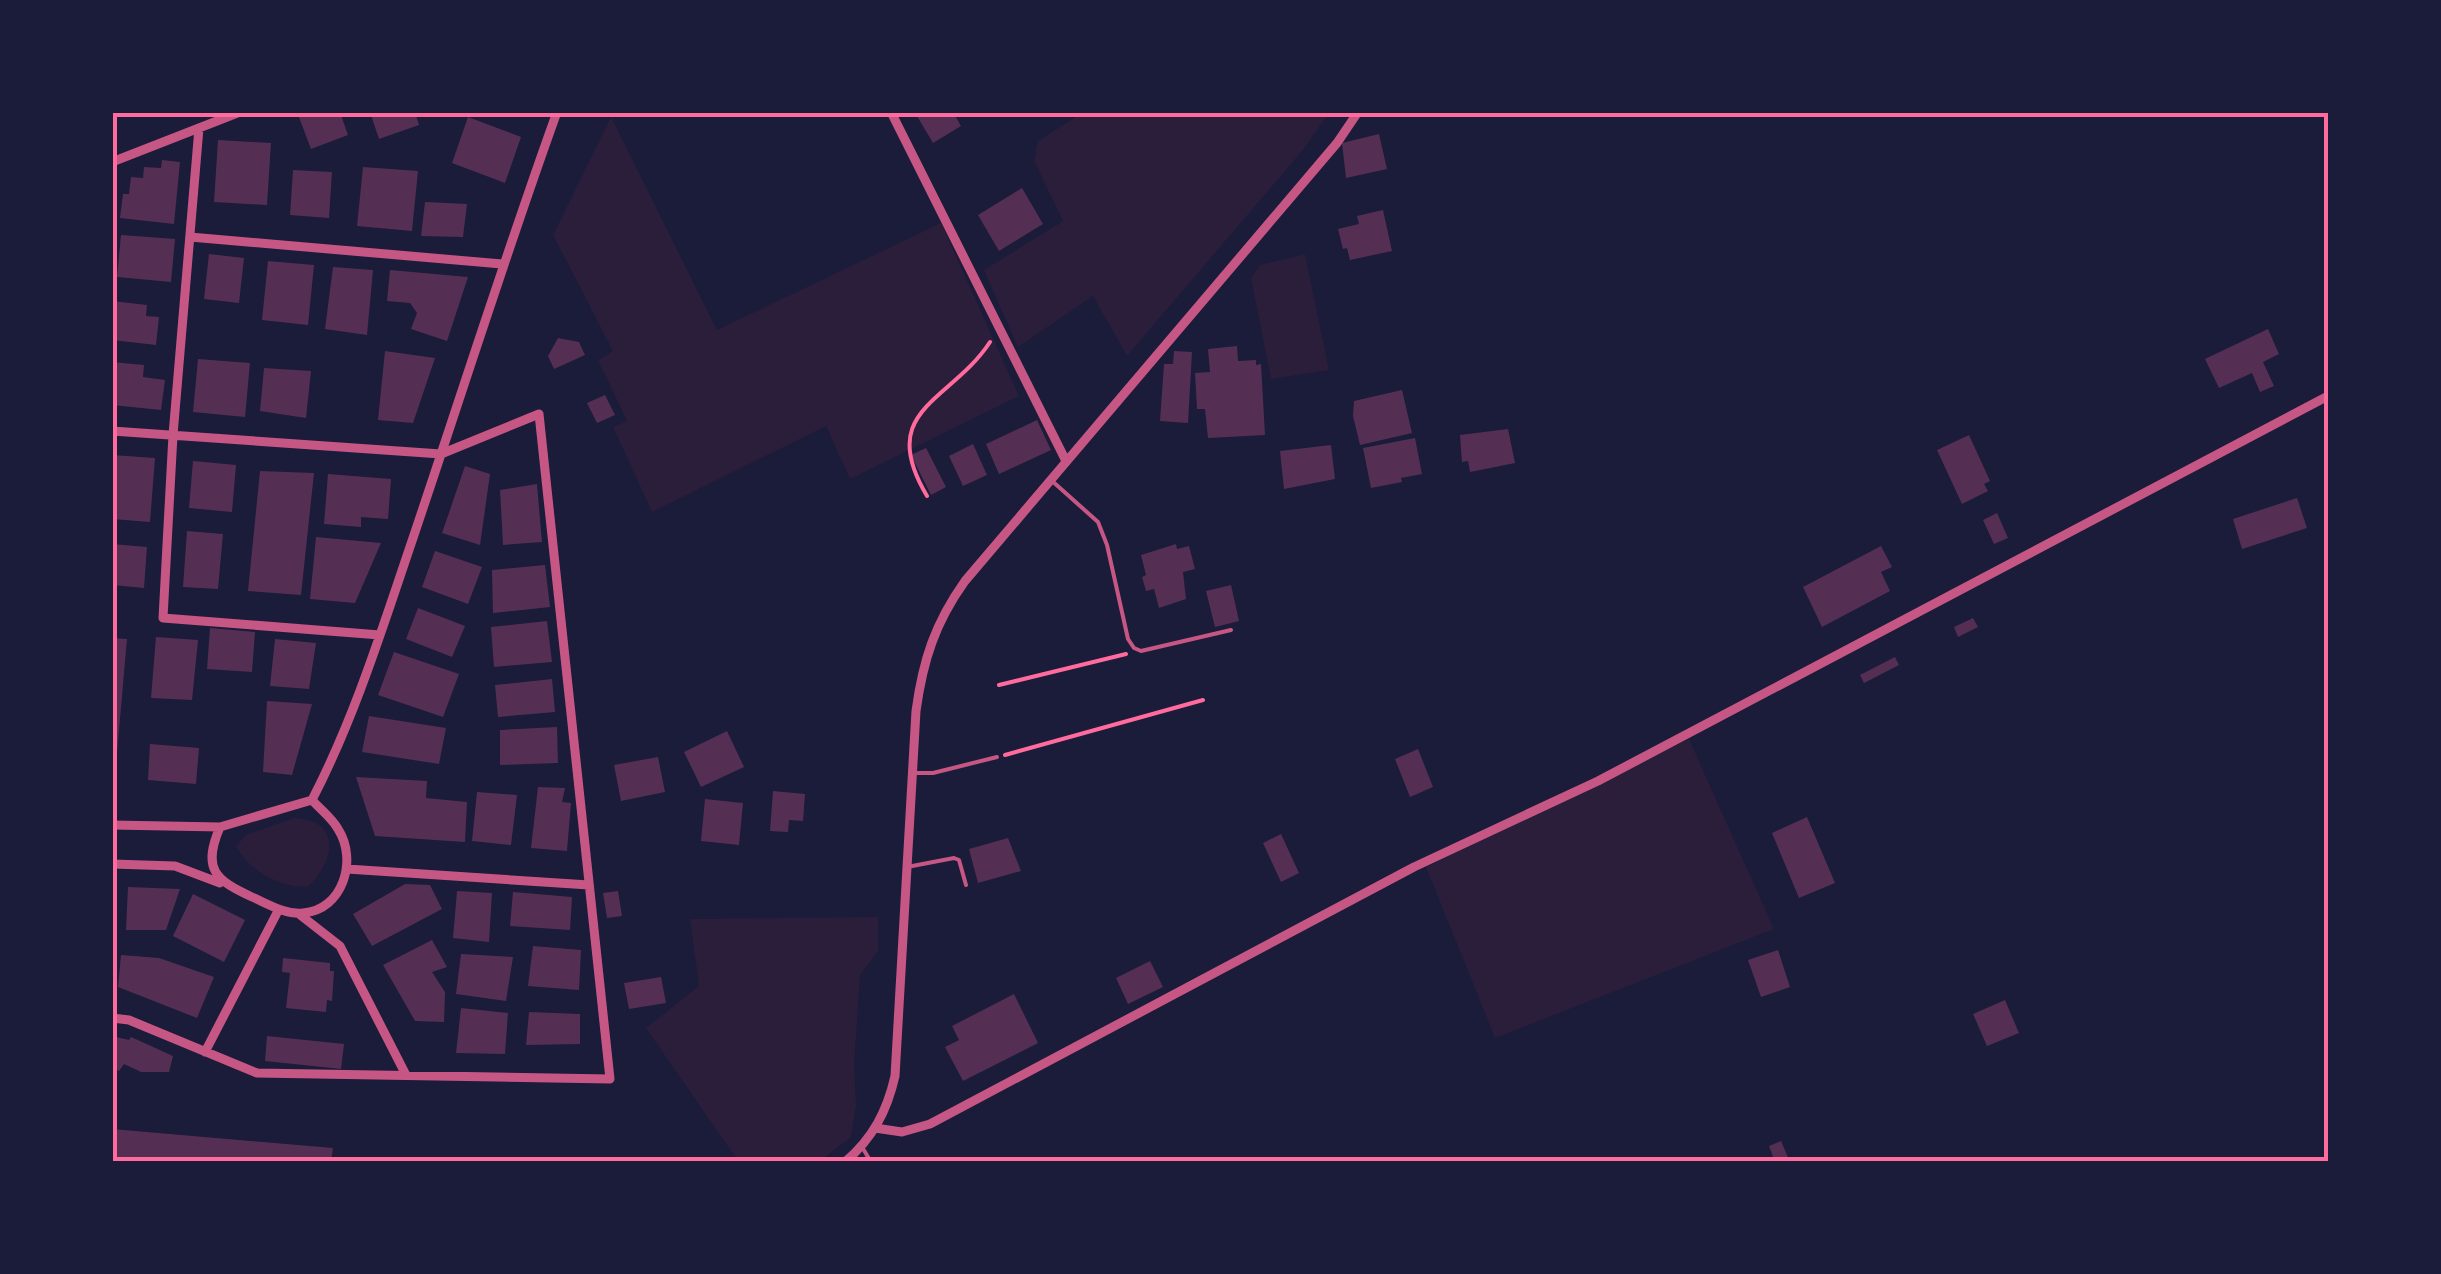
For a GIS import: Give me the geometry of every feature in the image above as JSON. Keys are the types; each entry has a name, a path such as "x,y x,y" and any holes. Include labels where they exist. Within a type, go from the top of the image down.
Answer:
{"street":[{"path":"112,162 240,112"},
{"path":"112,825 220,828 312,800 332,762 380,635 556,112"},
{"path":"892,112 1066,461"},
{"path":"846,1162 875,1128 889,1103 895,1076 912,773 921,670 932,634 966,582 1337,143 1358,112"},
{"path":"199,128 173,435 163,618 380,635"},
{"path":"190,237 502,264"},
{"path":"875,1128 902,1132 930,1124 1414,867 1598,781 2328,396"},
{"path":"112,430 441,454 539,414 610,1079 256,1073 129,1020 112,1018"},
{"path":"299,914 320,910 332,901 342,886 346,868 345,847 338,829 312,800"},
{"path":"220,828 211,847 212,867 220,882"},
{"path":"112,864 174,866 299,914 340,946 406,1075"},
{"path":"346,868 590,885"},
{"path":"204,1052 279,909"}],"lane":[{"path":"1050,480 1098,522 1107,545 1128,639 1134,648 1141,651 1231,630"},
{"path":"912,773 933,773 997,757"},
{"path":"907,867 954,858 959,860 966,885"},
{"path":"862,1147 871,1162"}],"path":[{"path":"927,496 907,456 908,440 929,400 963,376 990,344 997,323"},
{"path":"999,685 1126,654 1134,648"},
{"path":"997,757 1203,700"}],"shaded area":[{"path":"1084,112 1329,113 1303,150 1127,356 1093,296 1018,347 984,270 1063,221 1034,161 1038,141"},
{"path":"611,117 717,330 941,223 1019,396 850,479 826,426 652,512 613,427 627,421 598,360 613,351 553,235"},
{"path":"1305,254 1329,370 1271,379 1251,278 1260,265"},
{"path":"1689,739 1774,929 1495,1038 1426,867"},
{"path":"294,818 320,826 329,843 324,865 309,886 288,885 267,876 249,863 236,846 246,835"},
{"path":"878,917 878,951 860,975 854,1065 856,1105 851,1137 820,1161 738,1161 646,1028 699,986 690,919"}],"building":[{"path":"297,112 340,112 348,135 311,149"},
{"path":"370,112 415,112 419,125 379,139"},
{"path":"923,112 953,112 961,126 933,143 917,116"},
{"path":"468,117 521,137 505,183 452,163"},
{"path":"1379,134 1387,169 1346,178 1342,143"},
{"path":"218,140 271,143 267,205 214,202"},
{"path":"162,160 180,162 174,224 120,218 123,194 129,194 131,177 143,178 144,167 161,168"},
{"path":"363,167 418,171 412,231 357,226"},
{"path":"293,170 332,172 329,218 290,215"},
{"path":"1022,188 1043,224 999,251 978,215"},
{"path":"425,202 467,204 463,237 421,236"},
{"path":"1383,210 1392,251 1350,260 1338,229 1359,224 1357,216"},
{"path":"121,235 175,239 171,282 117,277"},
{"path":"209,254 244,258 239,303 204,299"},
{"path":"268,261 314,265 308,325 262,320"},
{"path":"333,267 373,270 367,335 325,329"},
{"path":"390,270 468,277 447,341 411,329 417,313 410,303 387,301"},
{"path":"112,301 147,305 146,316 159,317 156,345 112,340"},
{"path":"2268,329 2279,354 2263,362 2274,386 2260,392 2252,373 2219,388 2205,359"},
{"path":"558,338 579,342 585,355 554,369 548,356"},
{"path":"1237,346 1238,361 1256,360 1256,365 1261,364 1265,435 1208,438 1205,409 1197,409 1195,373 1210,372 1208,349"},
{"path":"385,351 435,358 413,423 378,420"},
{"path":"1174,351 1192,352 1188,423 1160,421 1164,364 1173,364"},
{"path":"198,359 250,363 245,417 193,412"},
{"path":"112,362 144,365 143,377 165,380 161,410 112,405"},
{"path":"264,368 311,371 306,418 260,411"},
{"path":"1402,390 1412,433 1360,445 1353,416 1354,401"},
{"path":"605,395 615,415 597,423 587,403"},
{"path":"1037,420 1051,450 999,474 986,444"},
{"path":"1508,429 1515,463 1470,472 1468,461 1462,462 1460,435"},
{"path":"1969,435 1990,481 1984,484 1988,491 1962,504 1937,450"},
{"path":"1415,438 1422,474 1371,488 1363,448"},
{"path":"973,444 987,475 963,486 949,456"},
{"path":"1331,445 1335,479 1284,489 1280,451"},
{"path":"926,448 946,487 931,495 911,455"},
{"path":"112,455 155,458 150,522 112,519"},
{"path":"193,461 236,465 232,512 189,508"},
{"path":"465,466 490,474 480,545 442,533"},
{"path":"260,471 314,473 301,595 248,591"},
{"path":"328,474 391,479 388,519 361,517 361,527 324,524"},
{"path":"537,484 542,542 503,545 500,490"},
{"path":"2297,498 2307,528 2242,549 2233,519"},
{"path":"1997,513 2008,538 1994,544 1983,520"},
{"path":"187,531 223,534 218,589 183,587"},
{"path":"316,537 381,543 355,603 310,599"},
{"path":"112,544 147,547 144,588 112,585"},
{"path":"1176,544 1177,549 1189,546 1195,569 1183,572 1186,599 1159,608 1154,589 1146,591 1141,555"},
{"path":"1881,546 1892,567 1881,572 1890,591 1822,627 1803,587"},
{"path":"435,551 482,567 468,604 422,587"},
{"path":"545,565 550,607 493,613 492,570"},
{"path":"1231,585 1239,621 1215,627 1206,591"},
{"path":"418,608 465,626 452,657 406,639"},
{"path":"1973,618 1978,627 1958,637 1954,627"},
{"path":"547,621 552,662 494,667 491,627"},
{"path":"210,628 255,632 252,672 207,669"},
{"path":"156,637 198,640 192,700 151,698"},
{"path":"112,638 127,639 115,776 112,776"},
{"path":"275,639 316,643 309,689 270,686"},
{"path":"394,652 459,674 443,717 378,695"},
{"path":"1895,657 1899,665 1864,683 1860,675"},
{"path":"552,679 555,712 498,717 495,685"},
{"path":"267,701 312,704 292,775 263,772"},
{"path":"369,716 446,728 439,764 362,752"},
{"path":"557,727 558,763 500,765 500,730"},
{"path":"727,731 744,767 701,787 684,752"},
{"path":"150,744 199,748 196,784 148,780"},
{"path":"1418,749 1433,787 1410,797 1395,759"},
{"path":"658,757 665,792 621,801 614,765"},
{"path":"356,777 427,781 426,798 467,802 465,842 375,836"},
{"path":"538,787 565,788 562,802 571,803 567,851 531,848"},
{"path":"773,791 805,794 803,821 789,820 788,832 770,831"},
{"path":"477,792 517,795 511,845 472,841"},
{"path":"705,799 743,803 739,845 701,841"},
{"path":"1807,817 1835,883 1799,898 1772,833"},
{"path":"1281,834 1299,873 1281,882 1263,843"},
{"path":"1008,838 1021,871 978,883 969,849"},
{"path":"405,884 430,885 442,909 372,946 353,914"},
{"path":"128,887 180,889 166,930 126,930"},
{"path":"457,891 492,893 489,942 453,938"},
{"path":"618,891 622,916 607,918 603,893"},
{"path":"513,892 572,897 570,930 510,926"},
{"path":"193,894 245,920 224,962 173,936"},
{"path":"432,940 447,967 432,972 445,992 444,1022 415,1021 383,965"},
{"path":"533,946 581,950 579,990 528,986"},
{"path":"1778,950 1790,987 1761,997 1748,960"},
{"path":"461,954 513,957 506,1001 456,994"},
{"path":"121,955 159,958 214,977 197,1018 118,987"},
{"path":"283,958 330,963 330,971 334,971 332,1001 327,1000 326,1012 286,1008 290,973 282,972"},
{"path":"1150,961 1163,987 1128,1004 1116,978"},
{"path":"661,977 666,1003 629,1009 624,983"},
{"path":"1014,994 1038,1043 963,1081 945,1047 959,1040 952,1026"},
{"path":"2005,1000 2019,1033 1987,1046 1973,1014"},
{"path":"461,1008 508,1013 505,1054 456,1053"},
{"path":"529,1012 580,1014 580,1044 526,1045"},
{"path":"112,1036 129,1040 131,1037 173,1056 169,1072 141,1072 124,1064 119,1071 112,1067"},
{"path":"267,1036 344,1044 341,1069 265,1061"},
{"path":"112,1129 333,1148 331,1162 112,1162"},
{"path":"1781,1141 1790,1162 1775,1162 1769,1146"}]}
